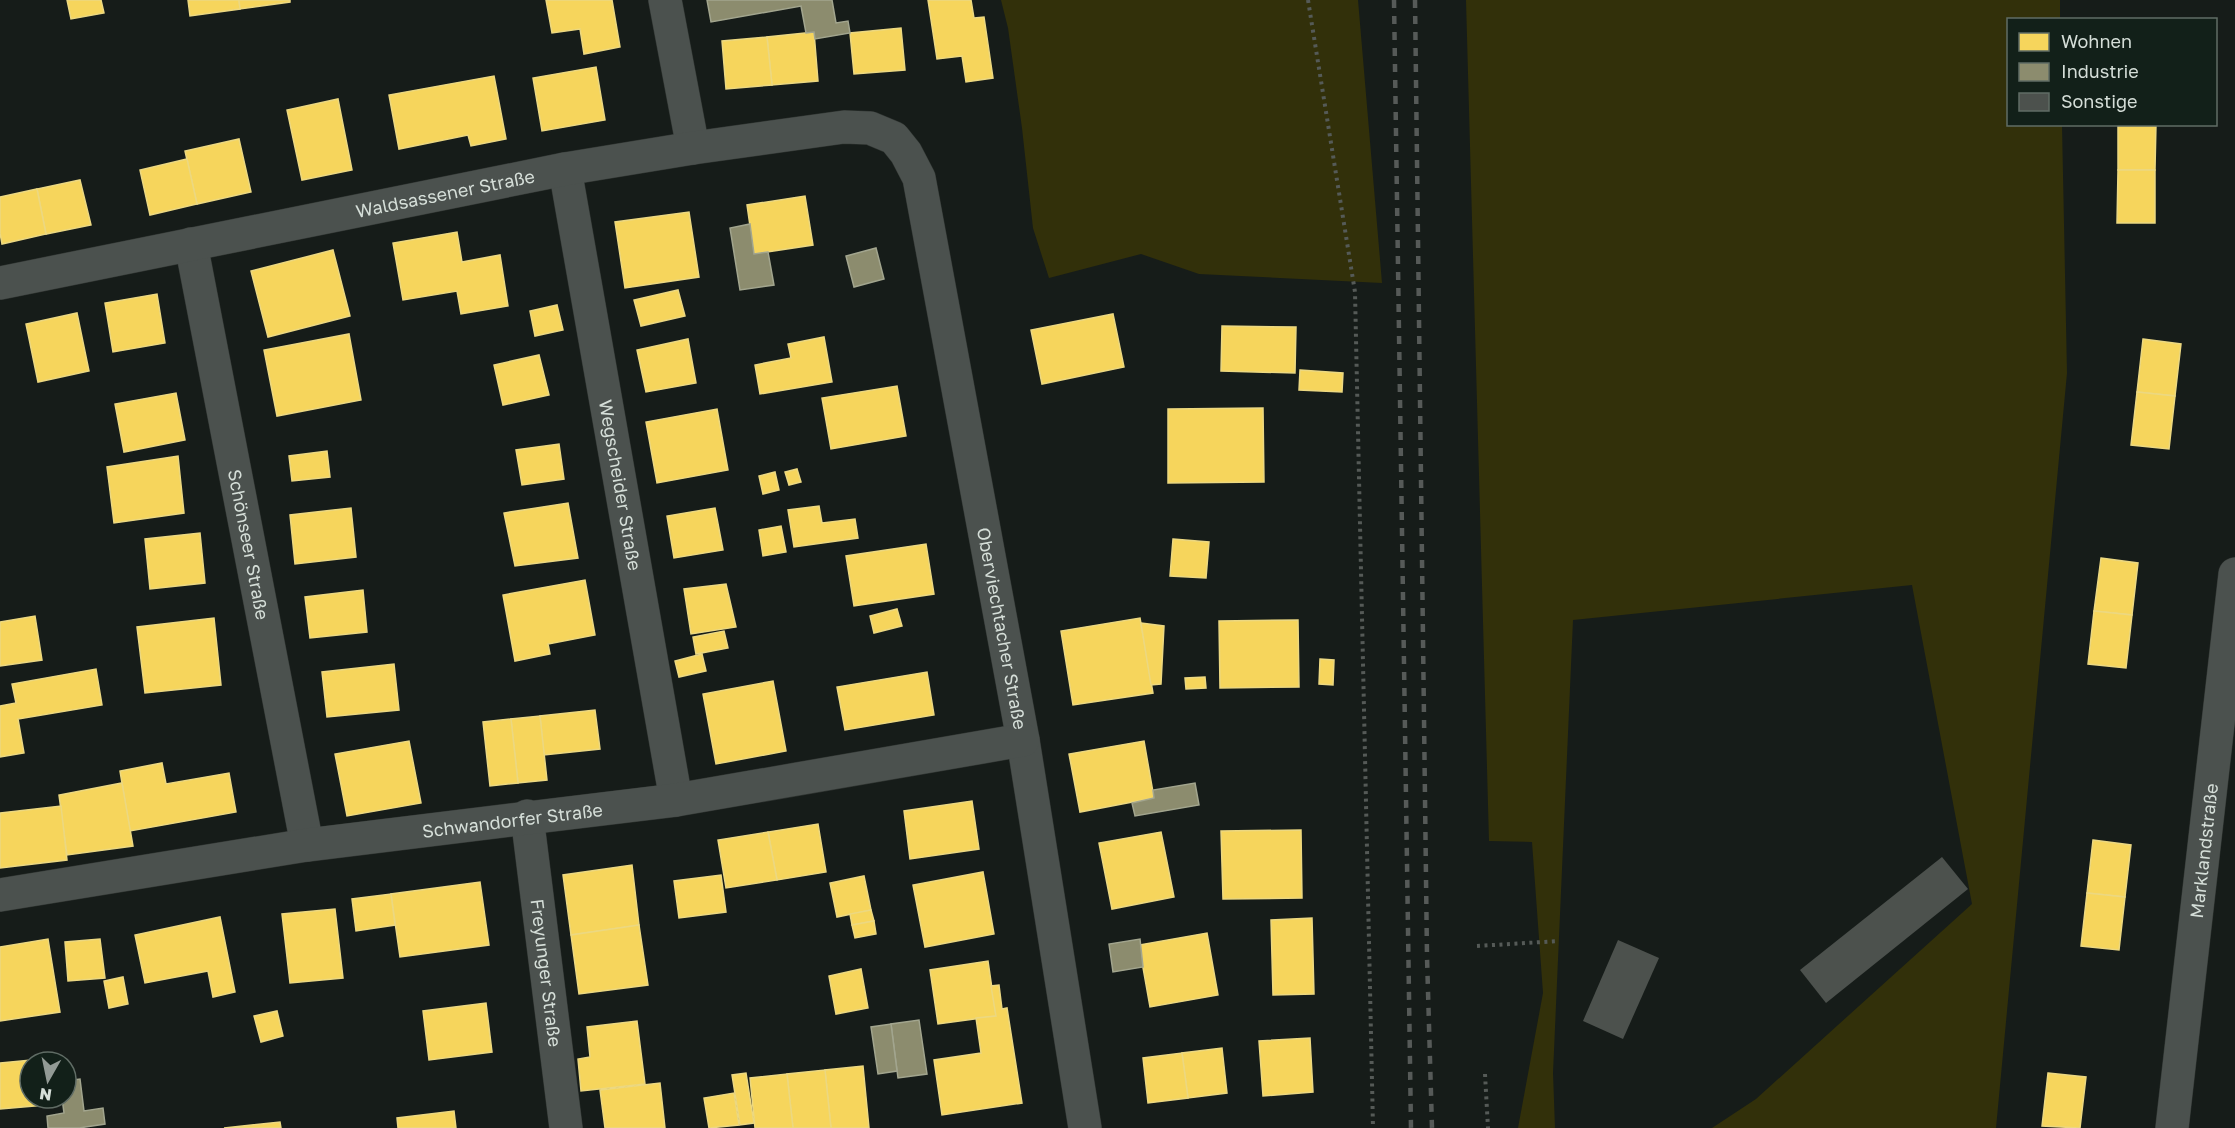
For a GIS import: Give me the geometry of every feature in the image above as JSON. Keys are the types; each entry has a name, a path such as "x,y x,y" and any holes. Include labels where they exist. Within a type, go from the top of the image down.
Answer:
{"street":[{"path":"665,0 693,147"},
{"name":"Waldsassener Straße","path":"0,283 565,169 693,147 844,126 870,128 894,138"},
{"name":"Oberviechtacher Straße","path":"894,138 906,153 919,178 1023,740 1085,1128"},
{"name":"Wegscheider Straße","path":"565,169 676,800"},
{"name":"Schönseer Straße","path":"191,244 307,845"},
{"name":"Marklandstraße","path":"2172,1128 2235,574"},
{"name":"Schwandorfer Straße","path":"0,895 307,845 527,816 676,800 1023,740"},
{"name":"Freyunger Straße","path":"527,816 566,1128"}],"path":[{"path":"1308,0 1355,292 1373,1128"},
{"path":"1477,946 1559,941"},
{"path":"1485,1074 1488,1128"}],"shaded area":[{"path":"1001,0 1358,0 1382,283 1199,274 1141,254 1049,278 1033,228 1008,28"},
{"path":"1466,0 2060,0 2060,18 2007,18 2007,126 2062,126 2067,373 1996,1128 1712,1128 1756,1099 1972,904 1912,585 1573,620 1553,1073 1555,1128 1518,1128 1543,993 1532,842 1489,841"}],"building: Wohnen":[{"path":"67,0 101,0 104,13 71,19"},
{"path":"188,0 239,0 240,9 190,16"},
{"path":"239,0 290,0 290,2 240,9"},
{"path":"546,0 612,0 620,47 584,54 580,29 552,33"},
{"path":"928,0 971,0 974,18 984,17 993,78 966,82 962,56 937,59"},
{"path":"901,28 905,70 854,74 850,33"},
{"path":"814,32 818,81 772,85 767,37"},
{"path":"767,37 772,85 726,89 722,41"},
{"path":"596,67 605,120 542,131 533,78"},
{"path":"494,76 506,139 471,146 468,135 399,149 389,95"},
{"path":"338,99 352,170 302,180 287,110"},
{"path":"2118,126 2156,126 2155,170 2118,170"},
{"path":"239,139 251,192 197,204 185,151"},
{"path":"187,159 197,204 150,215 140,170"},
{"path":"2118,170 2155,170 2155,223 2117,223"},
{"path":"80,180 91,225 46,234 37,189"},
{"path":"37,189 46,234 2,244 0,197"},
{"path":"805,196 813,245 754,254 747,205"},
{"path":"689,212 699,277 625,288 615,222"},
{"path":"457,232 462,262 500,255 508,306 461,314 457,291 403,300 393,243"},
{"path":"333,250 350,316 268,337 251,271"},
{"path":"678,290 685,316 641,326 634,300"},
{"path":"157,294 165,343 113,352 105,303"},
{"path":"557,305 563,330 535,336 530,311"},
{"path":"77,313 89,371 38,382 26,324"},
{"path":"1113,314 1124,367 1042,384 1031,330"},
{"path":"1222,326 1296,327 1295,373 1221,371"},
{"path":"349,334 361,400 277,416 264,350"},
{"path":"824,337 832,382 760,394 755,365 791,358 788,344"},
{"path":"688,339 696,383 646,392 637,350"},
{"path":"2143,339 2181,344 2175,396 2137,392"},
{"path":"539,355 549,395 503,405 494,365"},
{"path":"1300,370 1343,373 1342,392 1299,390"},
{"path":"897,386 906,436 831,449 822,398"},
{"path":"2137,392 2175,396 2169,449 2131,445"},
{"path":"176,393 185,440 124,452 115,404"},
{"path":"1263,408 1264,482 1168,483 1168,409"},
{"path":"717,409 728,470 657,483 646,422"},
{"path":"559,444 564,479 522,485 516,450"},
{"path":"327,451 330,477 292,481 289,456"},
{"path":"178,456 184,513 114,523 107,467"},
{"path":"797,469 801,482 789,485 785,472"},
{"path":"775,472 779,490 763,494 759,476"},
{"path":"568,503 578,558 515,566 504,513"},
{"path":"819,506 822,523 855,519 858,538 794,547 788,510"},
{"path":"351,508 356,557 295,564 290,515"},
{"path":"715,508 723,550 674,558 667,516"},
{"path":"781,526 786,552 763,556 759,530"},
{"path":"200,533 205,583 150,589 145,539"},
{"path":"1173,539 1209,542 1206,578 1170,576"},
{"path":"926,544 934,594 854,606 846,556"},
{"path":"2101,558 2138,563 2132,615 2094,611"},
{"path":"585,580 595,635 548,644 550,654 515,661 503,595"},
{"path":"726,584 736,627 691,634 684,589"},
{"path":"363,590 367,632 310,638 305,597"},
{"path":"897,609 902,626 874,633 870,616"},
{"path":"2094,611 2132,615 2126,668 2088,664"},
{"path":"35,616 42,660 0,666 0,622"},
{"path":"214,618 221,685 145,693 137,627"},
{"path":"1140,618 1153,693 1073,705 1061,631"},
{"path":"1298,620 1299,687 1220,688 1219,621"},
{"path":"1141,623 1164,626 1161,684 1151,685"},
{"path":"724,631 728,648 696,654 693,637"},
{"path":"702,654 706,671 679,677 675,661"},
{"path":"1320,659 1334,660 1333,685 1319,684"},
{"path":"394,664 399,710 327,717 322,672"},
{"path":"96,669 102,705 18,719 24,753 0,757 0,706 16,703 12,684"},
{"path":"927,672 934,715 845,730 837,687"},
{"path":"1205,677 1206,688 1186,689 1185,678"},
{"path":"773,681 786,751 716,764 703,694"},
{"path":"595,710 600,749 544,755 540,716"},
{"path":"540,716 547,780 518,783 511,719"},
{"path":"511,719 518,783 490,786 483,722"},
{"path":"409,741 421,803 347,816 335,754"},
{"path":"1144,741 1154,798 1080,812 1069,754"},
{"path":"162,763 166,784 229,773 236,812 130,831 120,771"},
{"path":"122,783 133,846 67,855 59,795"},
{"path":"972,801 979,849 910,859 904,811"},
{"path":"61,806 67,860 0,868 0,813"},
{"path":"818,824 826,872 777,880 768,832"},
{"path":"1301,830 1302,898 1223,899 1221,831"},
{"path":"768,832 777,880 726,888 718,840"},
{"path":"1161,832 1174,897 1112,909 1099,843"},
{"path":"2093,840 2131,845 2125,897 2087,893"},
{"path":"632,865 639,925 571,935 563,875"},
{"path":"983,872 994,934 925,947 913,885"},
{"path":"721,875 726,912 679,918 674,881"},
{"path":"864,876 871,910 837,917 830,883"},
{"path":"480,882 489,945 400,957 391,894"},
{"path":"2087,893 2125,897 2119,950 2081,946"},
{"path":"391,894 395,925 356,931 352,899"},
{"path":"335,909 343,978 290,983 282,914"},
{"path":"871,910 874,921 852,925 850,914"},
{"path":"220,917 235,992 213,997 208,971 145,983 135,935"},
{"path":"1312,918 1314,994 1273,995 1271,920"},
{"path":"874,921 876,934 855,938 852,925"},
{"path":"639,925 648,985 579,994 571,935"},
{"path":"1207,933 1218,995 1150,1007 1139,945"},
{"path":"48,939 60,1012 0,1021 0,947"},
{"path":"100,939 105,978 68,981 65,942"},
{"path":"988,961 996,1016 938,1024 930,970"},
{"path":"861,969 868,1008 836,1014 829,976"},
{"path":"123,977 128,1004 109,1008 104,981"},
{"path":"999,985 1002,1009 1007,1008 1022,1103 942,1115 934,1060 981,1053 976,1018 996,1016 991,986"},
{"path":"486,1003 492,1052 429,1060 423,1011"},
{"path":"277,1011 283,1036 261,1042 254,1016"},
{"path":"637,1021 645,1084 581,1091 578,1059 590,1057 587,1027"},
{"path":"1310,1038 1313,1092 1263,1096 1259,1041"},
{"path":"1222,1048 1227,1093 1188,1098 1182,1053"},
{"path":"1182,1053 1188,1098 1148,1103 1143,1058"},
{"path":"18,1061 18,1107 0,1109 0,1063"},
{"path":"863,1066 869,1128 831,1128 825,1070"},
{"path":"825,1070 831,1128 793,1128 787,1074"},
{"path":"746,1073 754,1123 740,1125 732,1075"},
{"path":"2048,1073 2086,1077 2080,1128 2042,1126"},
{"path":"787,1074 793,1128 755,1128 750,1078"},
{"path":"660,1083 665,1128 605,1128 600,1090"},
{"path":"734,1093 739,1125 709,1128 704,1098"},
{"path":"454,1111 456,1128 398,1128 397,1118"},
{"path":"280,1122 281,1128 224,1128"}],"building: Industrie":[{"path":"707,0 832,0 836,23 848,21 850,33 815,39 814,32 806,33 801,6 711,22"},
{"path":"750,224 754,254 768,252 774,285 740,290 730,228"},
{"path":"876,248 884,279 854,287 846,256"},
{"path":"1195,783 1199,805 1135,816 1132,803 1154,798 1153,790"},
{"path":"1140,939 1143,967 1113,972 1109,944"},
{"path":"919,1020 927,1074 898,1078 891,1024"},
{"path":"891,1024 897,1071 878,1074 871,1027"},
{"path":"78,1079 80,1079 84,1111 103,1108 105,1124 79,1128 48,1128 47,1116 64,1113 64,1110 78,1110"}],"building: Sonstige":[{"path":"1942,857 1968,889 1826,1003 1800,970"},
{"path":"1618,940 1659,958 1623,1039 1583,1021"}],"railway":[{"path":"1394,0 1411,1128"},
{"path":"1415,0 1427,957 1432,1128"}]}
